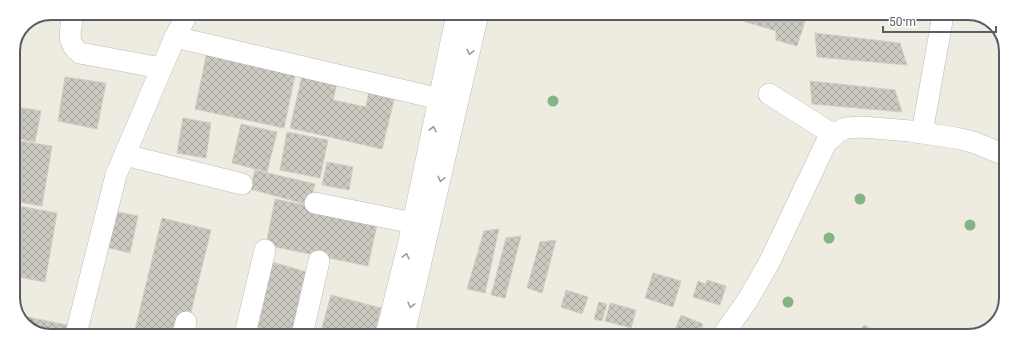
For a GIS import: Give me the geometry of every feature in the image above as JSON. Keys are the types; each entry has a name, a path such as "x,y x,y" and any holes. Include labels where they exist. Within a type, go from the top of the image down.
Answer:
{"street":[{"path":"72,20 70,41 73,48 80,53 161,68"},
{"path":"77,329 116,175 161,68 184,20"},
{"path":"387,329 413,223 457,20"},
{"path":"405,329 477,20"},
{"path":"922,133 942,20"},
{"path":"175,37 440,99"},
{"path":"769,94 834,135"},
{"path":"728,329 747,301 769,263 826,143 834,135 846,128 862,127 922,133 973,142 999,153"},
{"path":"125,155 242,184"},
{"path":"315,203 413,223"},
{"path":"246,329 265,250"},
{"path":"303,329 319,261"}],"building":[{"path":"805,20 797,46 776,40 776,31 743,21"},
{"path":"815,33 900,43 907,65 817,57"},
{"path":"208,47 297,66 284,128 195,109"},
{"path":"303,71 338,79 333,100 366,107 370,86 396,92 382,149 290,128"},
{"path":"65,77 106,83 97,129 58,121"},
{"path":"810,81 895,90 902,112 812,104"},
{"path":"20,107 41,111 35,142 20,139"},
{"path":"183,118 211,123 206,158 177,153"},
{"path":"241,124 277,132 267,172 232,163"},
{"path":"287,132 328,140 320,178 280,170"},
{"path":"20,141 52,146 42,206 20,202"},
{"path":"327,162 353,167 349,190 322,185"},
{"path":"255,170 315,184 309,205 250,189"},
{"path":"275,199 378,220 368,266 266,245"},
{"path":"20,206 57,213 45,282 20,277"},
{"path":"113,211 138,216 130,253 105,247"},
{"path":"162,218 211,230 190,316 181,329 135,329"},
{"path":"499,229 485,293 467,289 484,231"},
{"path":"521,236 505,298 491,295 506,238"},
{"path":"556,240 542,293 527,288 540,242"},
{"path":"272,262 313,274 299,329 254,329"},
{"path":"653,273 681,281 673,307 645,298"},
{"path":"707,280 726,286 720,305 693,297 698,281 706,284"},
{"path":"566,290 588,297 582,314 561,307"},
{"path":"331,295 381,308 376,329 322,329"},
{"path":"599,302 607,304 602,321 594,319"},
{"path":"610,303 636,310 631,328 605,321"},
{"path":"681,315 703,324 701,329 675,329"},
{"path":"27,317 72,326 71,329 43,328 32,323"},
{"path":"864,325 871,329 861,329"}]}
